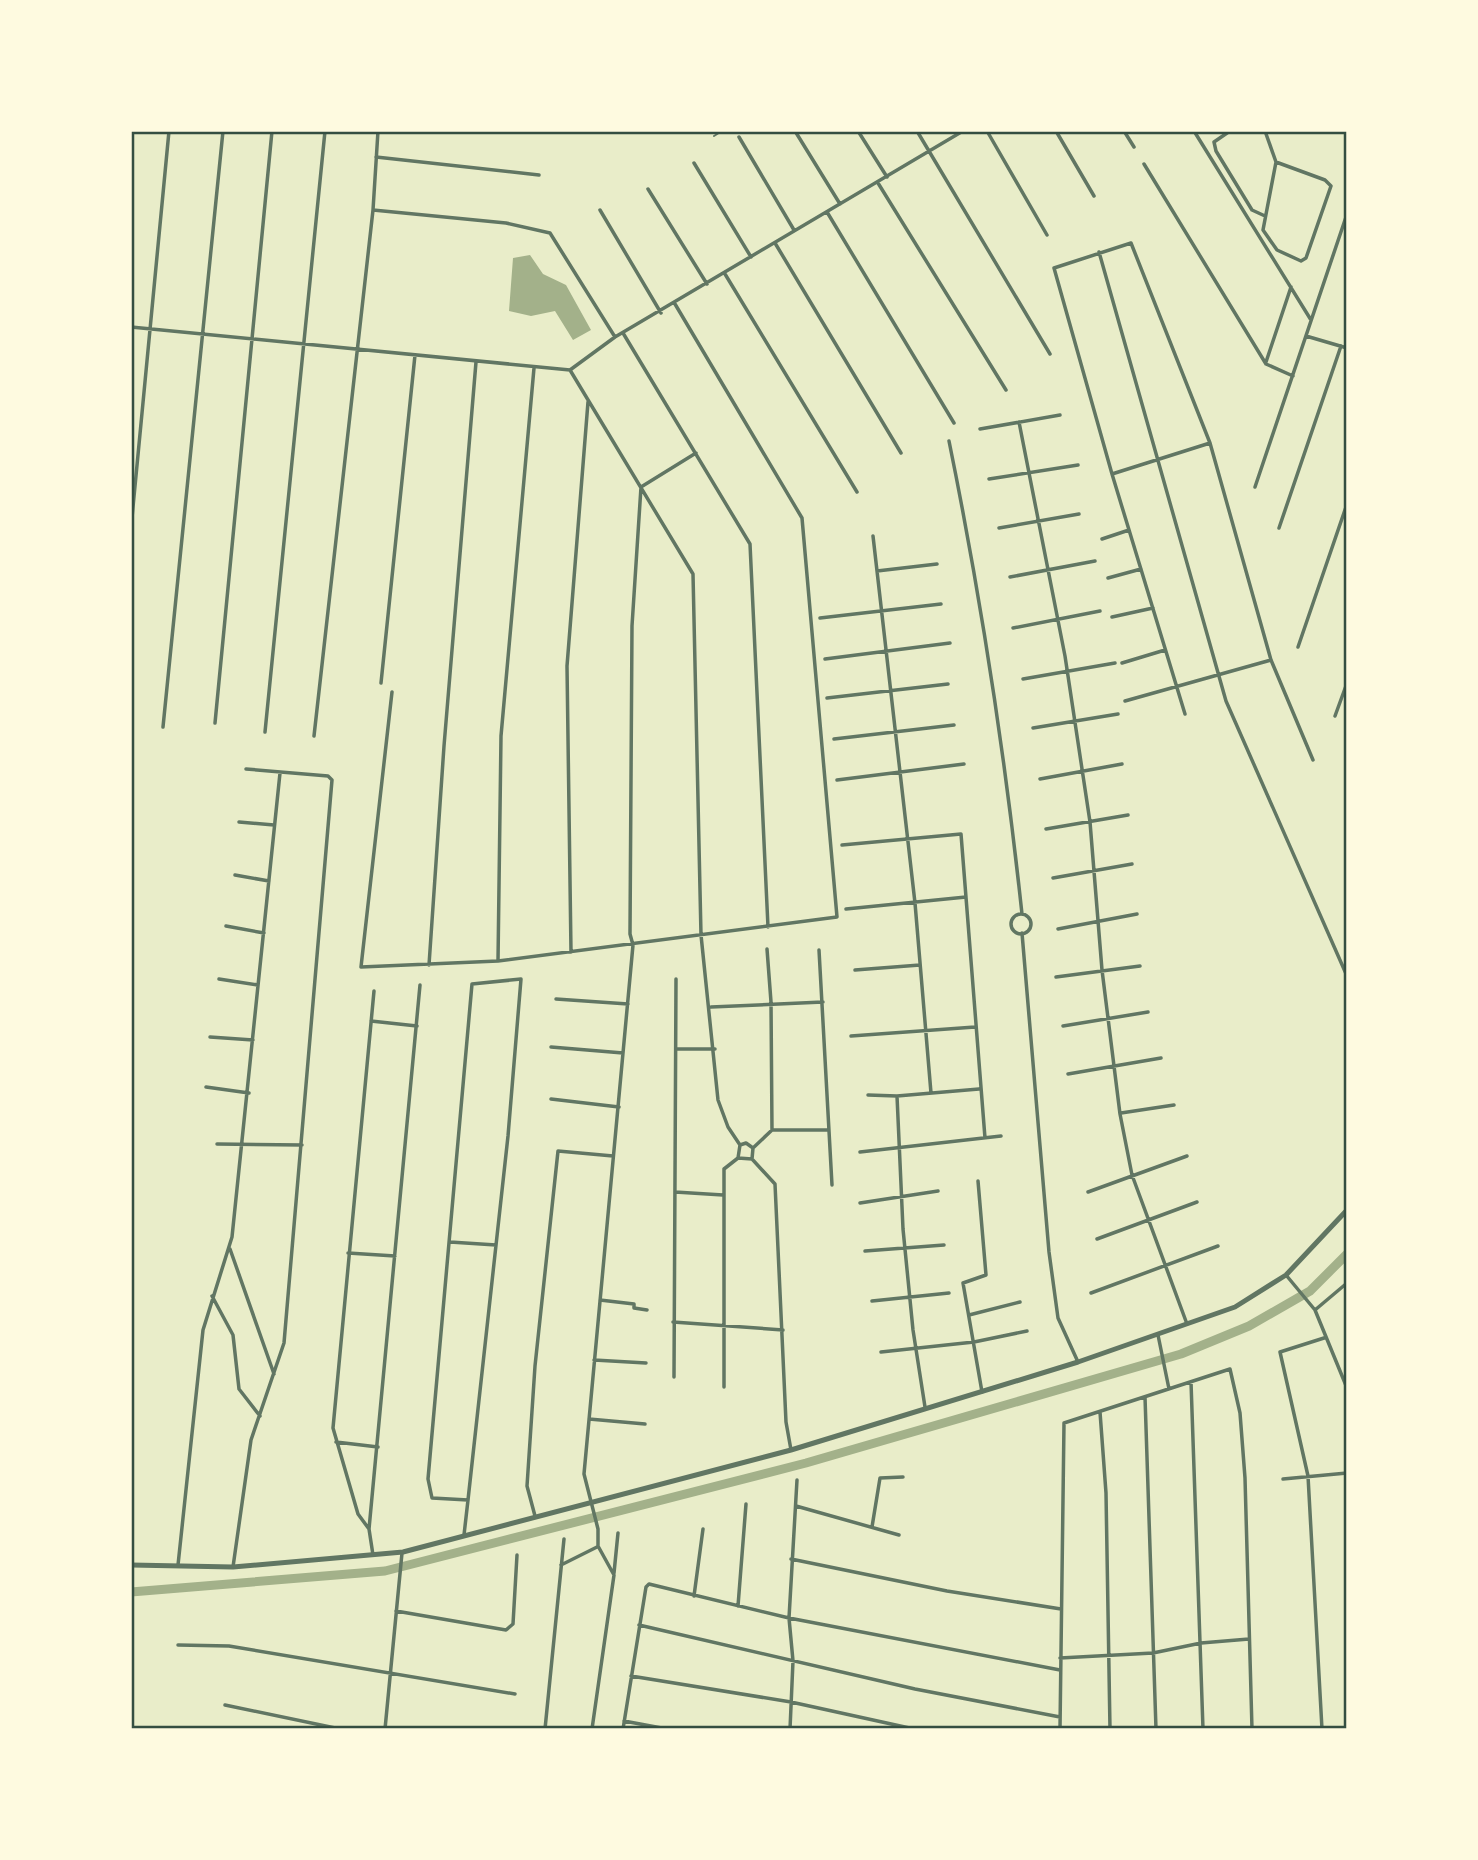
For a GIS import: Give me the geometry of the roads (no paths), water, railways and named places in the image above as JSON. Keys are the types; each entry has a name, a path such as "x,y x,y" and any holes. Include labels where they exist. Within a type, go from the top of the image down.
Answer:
{"street":[{"path":"131,528 169,131"},
{"path":"163,727 223,131"},
{"path":"215,723 272,131"},
{"path":"265,732 325,131"},
{"path":"314,736 373,210 378,131"},
{"path":"795,131 839,204"},
{"path":"858,131 887,177"},
{"path":"917,131 1050,354"},
{"path":"131,327 570,370 615,337 661,313 794,230 963,131"},
{"path":"987,131 1047,235"},
{"path":"1056,131 1094,196"},
{"path":"1124,131 1133,147"},
{"path":"1194,131 1311,320"},
{"path":"1230,131 1214,142 1216,151 1252,210 1265,216"},
{"path":"1265,131 1276,162 1263,230 1273,246 1284,256 1304,260 1331,191 1325,180 1276,162"},
{"path":"739,137 794,230"},
{"path":"376,157 539,175"},
{"path":"694,163 751,257"},
{"path":"1144,164 1266,364 1293,376"},
{"path":"878,183 1006,390"},
{"path":"648,189 708,284"},
{"path":"373,210 506,223 550,233 615,337"},
{"path":"600,210 661,313"},
{"path":"827,212 954,423"},
{"path":"1255,487 1347,214"},
{"path":"775,243 901,453"},
{"path":"1185,714 1112,474 1054,268 1132,244 1210,443 1270,660 1313,760"},
{"path":"1099,252 1226,701 1347,976"},
{"path":"725,274 857,492"},
{"path":"1266,364 1291,288"},
{"path":"393,692 361,967 498,961 836,918 802,518 675,304"},
{"path":"623,333 750,546 768,927"},
{"path":"1306,335 1347,348"},
{"path":"1279,528 1341,346"},
{"path":"381,683 415,355"},
{"path":"429,965 444,746 477,362"},
{"path":"498,961 501,736 534,368"},
{"path":"570,370 693,574 701,935 711,1007 718,1100 728,1127 740,1145"},
{"path":"571,952 568,666 588,400"},
{"path":"980,429 1060,415"},
{"path":"1019,422 1058,619 1090,822 1102,970 1120,1114 1132,1175 1187,1326"},
{"path":"949,441 987,643 1011,808 1022,914 1030,922 1030,928 1022,933"},
{"path":"1112,474 1210,443"},
{"path":"641,487 696,453"},
{"path":"989,479 1078,465"},
{"path":"614,1576 597,1546 598,1529 584,1474 633,945 630,934 632,626 641,487"},
{"path":"1298,647 1347,503"},
{"path":"999,528 1079,514"},
{"path":"1102,539 1129,530"},
{"path":"873,536 915,903 931,1093"},
{"path":"1010,577 1095,561"},
{"path":"877,571 937,564"},
{"path":"1108,578 1141,569"},
{"path":"820,618 941,604"},
{"path":"1112,617 1153,608"},
{"path":"1013,628 1100,611"},
{"path":"825,659 950,643"},
{"path":"1122,663 1165,650"},
{"path":"1125,701 1270,660"},
{"path":"1023,680 1115,663"},
{"path":"1335,716 1347,683"},
{"path":"827,698 948,684"},
{"path":"1033,728 1118,714"},
{"path":"834,739 954,725"},
{"path":"837,780 964,764"},
{"path":"1040,779 1122,764"},
{"path":"233,1567 247,1461 284,1343 331,776 246,769"},
{"path":"177,1567 203,1330 230,1248 244,1144 280,772"},
{"path":"1046,829 1128,815"},
{"path":"239,822 274,825"},
{"path":"842,845 961,834 985,1138"},
{"path":"1054,878 1132,864"},
{"path":"235,875 269,881"},
{"path":"845,909 965,897"},
{"path":"1022,914 1016,916 1012,924 1014,930 1022,933"},
{"path":"1058,929 1137,914"},
{"path":"226,926 264,933"},
{"path":"1022,933 1049,1252 1058,1318 1078,1362"},
{"path":"767,949 771,1002 772,1130"},
{"path":"819,950 832,1185"},
{"path":"855,970 920,965"},
{"path":"1056,977 1140,966"},
{"path":"219,979 259,985"},
{"path":"464,1535 468,1500 496,1244 521,979 472,984 428,1479 432,1497 468,1500"},
{"path":"674,1377 676,979"},
{"path":"373,1555 369,1530 420,985"},
{"path":"369,1530 358,1514 336,1442 334,1415 374,991"},
{"path":"556,999 628,1004"},
{"path":"711,1007 771,1002 823,1002"},
{"path":"1063,1026 1148,1012"},
{"path":"371,1021 416,1026"},
{"path":"851,1036 975,1027"},
{"path":"210,1037 254,1040"},
{"path":"551,1047 624,1053"},
{"path":"676,1049 715,1049"},
{"path":"1068,1074 1113,1064 1161,1058"},
{"path":"206,1087 249,1093"},
{"path":"868,1095 897,1097 979,1088"},
{"path":"897,1097 905,1248 925,1407"},
{"path":"551,1099 619,1107"},
{"path":"1120,1114 1174,1105"},
{"path":"791,1450 786,1422 775,1184 752,1158 753,1148 772,1130 829,1130"},
{"path":"860,1152 1001,1136"},
{"path":"217,1143 302,1145"},
{"path":"738,1158 740,1145 746,1143 753,1148"},
{"path":"535,1516 527,1486 535,1366 558,1151 614,1156"},
{"path":"1088,1192 1187,1156"},
{"path":"724,1387 724,1169 738,1158 752,1158"},
{"path":"978,1181 986,1275 963,1282 982,1392"},
{"path":"860,1203 938,1191"},
{"path":"675,1192 723,1195"},
{"path":"1097,1239 1197,1202"},
{"path":"131,1565 233,1567 402,1552 535,1516 591,1505 791,1450 1078,1362 1235,1307 1286,1275 1347,1210"},
{"path":"449,1242 496,1244"},
{"path":"866,1251 944,1245"},
{"path":"1091,1293 1218,1245"},
{"path":"230,1248 275,1376"},
{"path":"348,1253 396,1256"},
{"path":"1286,1275 1314,1309 1347,1388"},
{"path":"1314,1309 1347,1283"},
{"path":"872,1301 949,1293"},
{"path":"212,1296 233,1335 242,1396 260,1416"},
{"path":"600,1300 634,1304 634,1308 647,1310"},
{"path":"969,1315 1020,1302"},
{"path":"673,1322 783,1331"},
{"path":"881,1352 975,1342 1027,1331"},
{"path":"1158,1335 1169,1389"},
{"path":"1322,1729 1308,1476 1280,1352 1324,1338"},
{"path":"594,1360 646,1363"},
{"path":"1060,1729 1064,1423 1230,1369 1240,1413 1245,1478 1252,1729"},
{"path":"1191,1382 1203,1729"},
{"path":"1145,1397 1156,1729"},
{"path":"1100,1412 1106,1493 1110,1729"},
{"path":"589,1419 645,1424"},
{"path":"336,1442 378,1447"},
{"path":"1283,1479 1347,1473"},
{"path":"872,1527 880,1478 903,1477"},
{"path":"790,1729 793,1661 789,1618 797,1479"},
{"path":"738,1606 746,1504"},
{"path":"796,1506 899,1535"},
{"path":"694,1596 703,1528"},
{"path":"592,1729 618,1533"},
{"path":"545,1729 564,1539"},
{"path":"561,1565 597,1546"},
{"path":"385,1729 402,1552"},
{"path":"396,1611 506,1630 513,1624 515,1612 517,1555"},
{"path":"791,1559 947,1591 1061,1609"},
{"path":"623,1729 639,1625 646,1587 649,1584 789,1618 1060,1670"},
{"path":"639,1625 793,1661 1060,1717"},
{"path":"1060,1658 1153,1653 1201,1643 1249,1639"},
{"path":"178,1644 229,1646 516,1694"},
{"path":"631,1676 791,1702 914,1729"},
{"path":"225,1705 340,1729"},
{"path":"624,1721 667,1729"}],"lane":[{"path":"714,136 722,131"}],"waterway":[{"path":"131,1592 385,1571 806,1463 1181,1354 1249,1326 1310,1291 1347,1254"}]}
